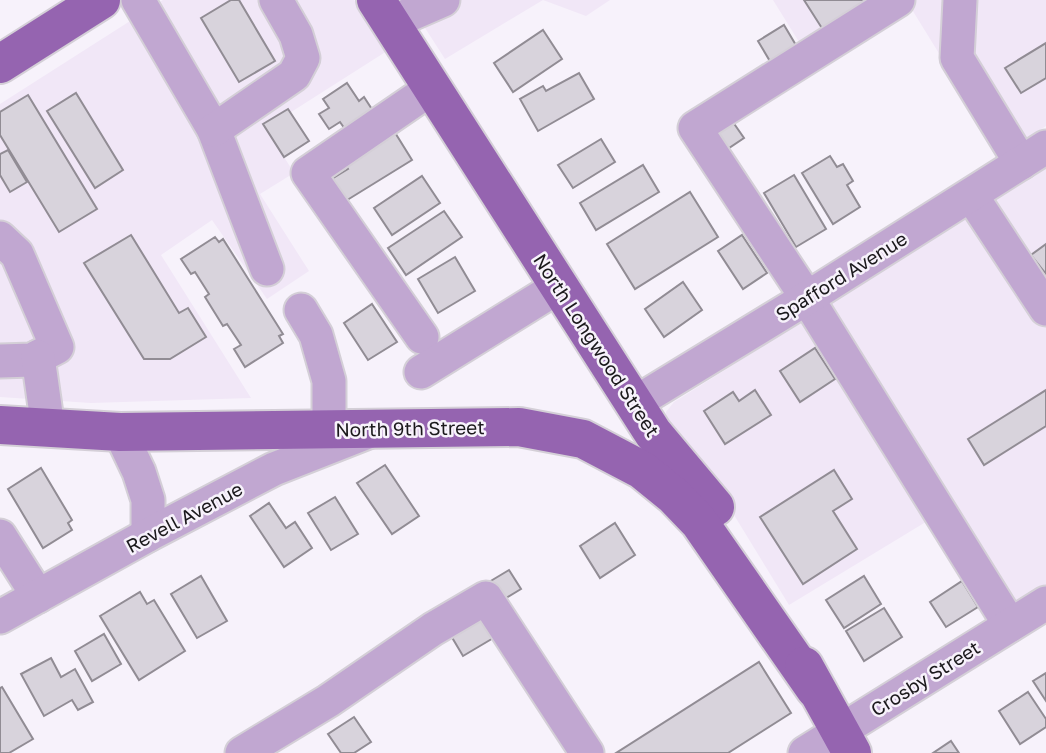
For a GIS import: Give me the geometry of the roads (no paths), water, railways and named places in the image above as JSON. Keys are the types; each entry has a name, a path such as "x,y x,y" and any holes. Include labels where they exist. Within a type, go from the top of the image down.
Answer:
{"main road":[{"path":"0,64 101,0"},
{"name":"North Longwood Street","path":"383,11 653,433 714,505 732,532 846,742"},
{"name":"North 9th Street","path":"0,425 120,432 519,427 583,439 642,470 674,496 699,522 753,598"},
{"name":"North Longwood Street","path":"753,598 815,689"}],"street":[{"path":"138,0 214,130 267,270"},
{"path":"214,130 294,75 303,58 296,35 276,0"},
{"path":"383,11 443,0"},
{"path":"898,0 695,128 807,298 1010,625"},
{"path":"960,0 957,58 1034,155"},
{"path":"422,337 308,173 432,88"},
{"name":"Spafford Avenue","path":"635,403 1034,155"},
{"path":"971,195 1046,309"},
{"path":"0,237 17,254 57,347 32,360 0,361"},
{"path":"421,373 558,287"},
{"path":"301,310 316,335 329,381 329,430"},
{"path":"38,357 48,428"},
{"name":"Revell Avenue","path":"0,617 274,469 374,430"},
{"path":"120,432 139,471 148,500 148,535"},
{"path":"0,536 38,596"},
{"path":"242,753 328,701 433,629 486,598 587,753"},
{"name":"Crosby Street","path":"805,753 846,742 1010,625 1046,603"}]}
